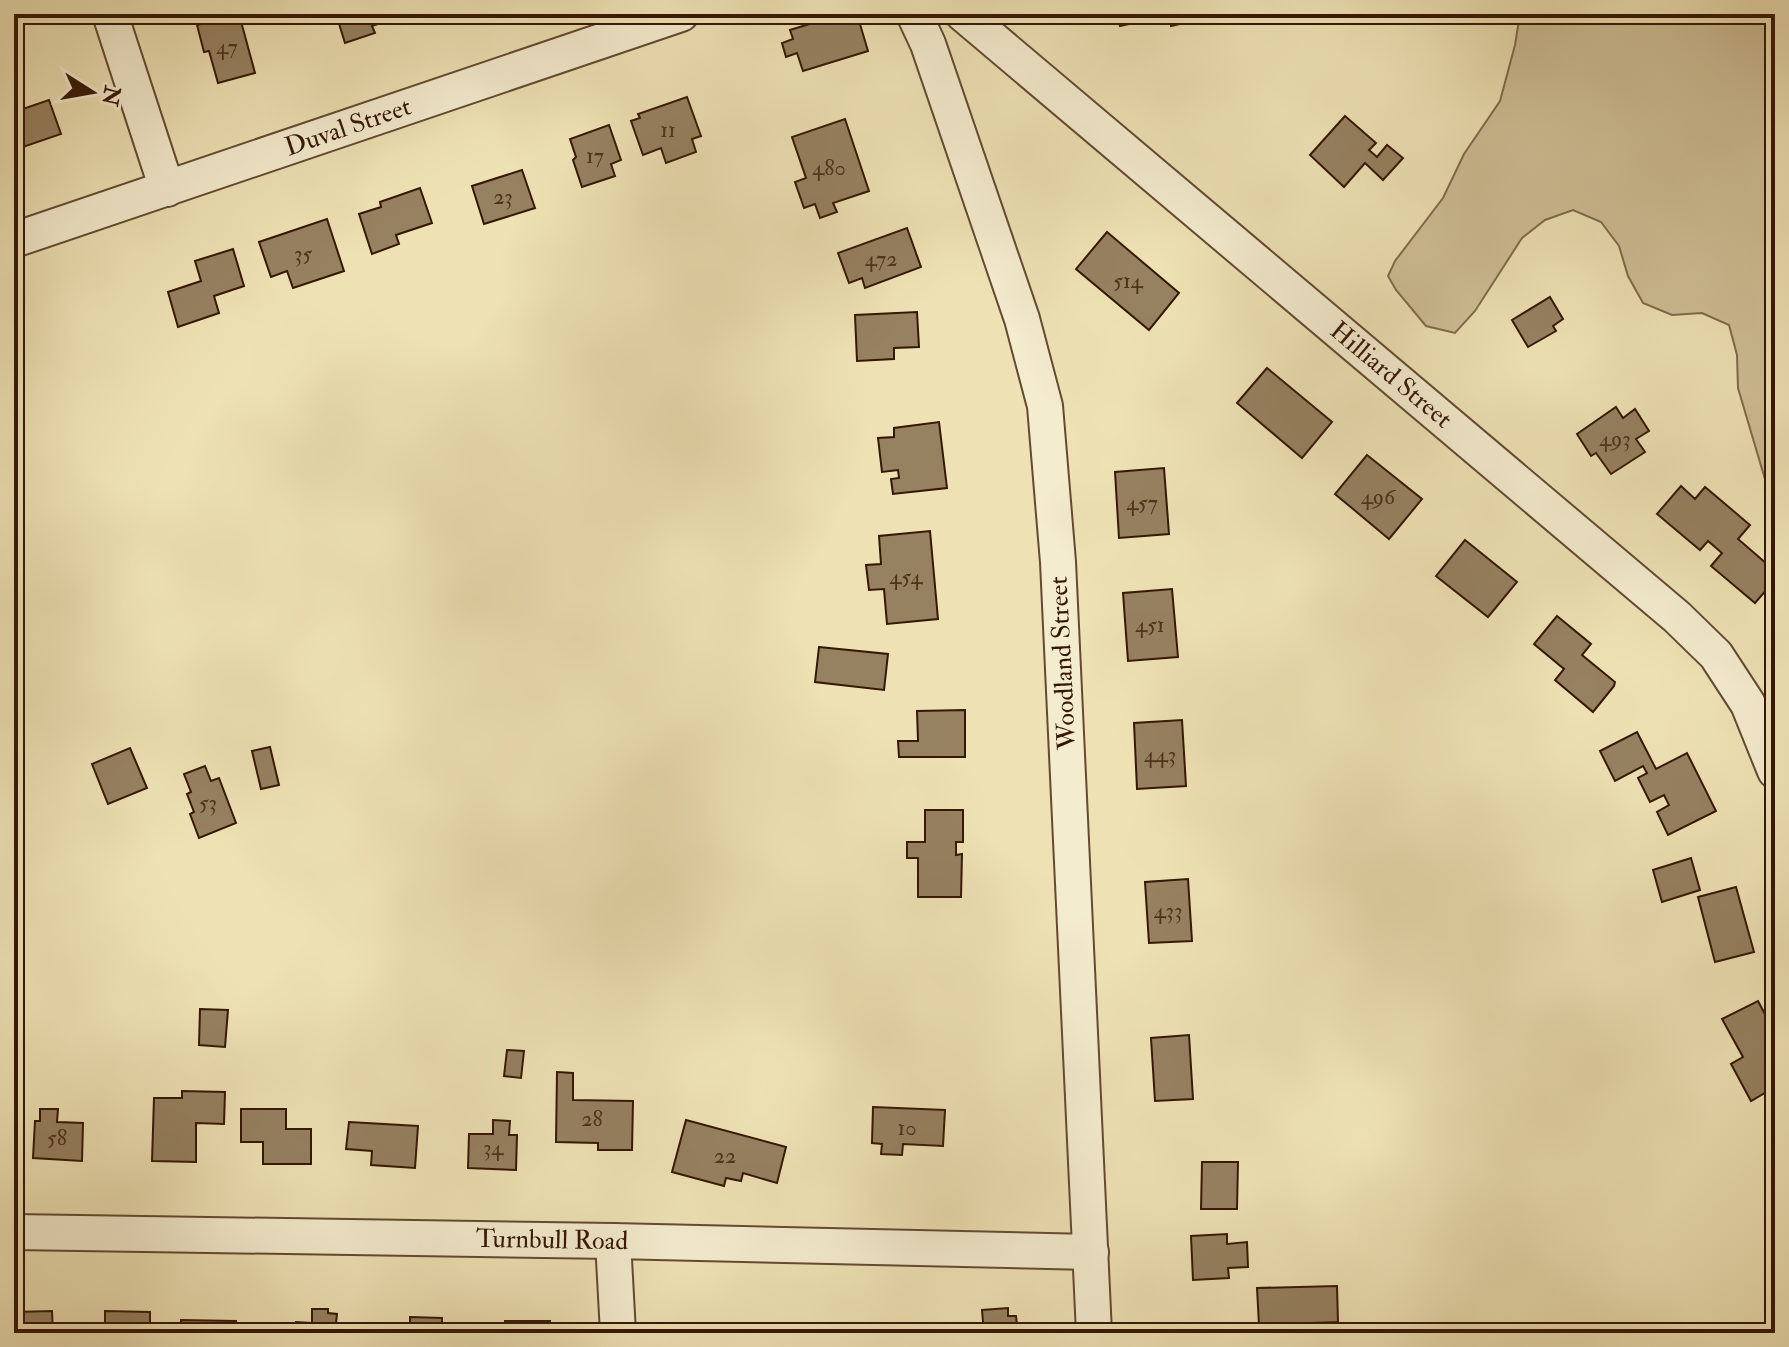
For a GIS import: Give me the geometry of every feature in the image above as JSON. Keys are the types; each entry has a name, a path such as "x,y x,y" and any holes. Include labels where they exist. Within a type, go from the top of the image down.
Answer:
{"street":[{"path":"110,14 167,189"},
{"name":"Duval Street","path":"14,240 681,14"},
{"name":"Woodland Street","path":"914,14 928,44 1022,319 1045,406 1058,562 1094,1333"},
{"name":"Hilliard Street","path":"963,14 1677,617 1716,655 1748,704 1775,771"},
{"name":"Turnbull Road","path":"14,1232 1091,1252"},
{"path":"613,1241 618,1333"}],"shaded area":[{"path":"1520,14 1775,14 1775,513 1738,388 1737,355 1729,325 1702,313 1672,315 1643,303 1628,276 1619,246 1601,222 1573,210 1545,220 1522,238 1475,311 1455,333 1426,326 1388,276 1395,261 1443,198 1464,154 1500,101"}],"building":[{"path":"239,14 255,73 218,83 209,51 204,52 197,25"},
{"path":"336,14 406,14 372,26 375,33 345,43"},
{"path":"842,14 857,14 868,51 803,71 797,53 786,57 782,43 793,39 790,30"},
{"path":"1117,14 1223,14 1171,26 1169,15 1120,26"},
{"path":"687,97 701,136 692,139 696,152 666,163 661,148 643,155 631,121 640,118 638,114"},
{"path":"49,100 61,134 20,148 14,129 14,112"},
{"path":"1345,116 1376,143 1369,150 1377,157 1387,145 1403,158 1383,180 1365,163 1344,187 1310,155"},
{"path":"845,119 869,191 833,203 837,212 820,218 815,204 804,208 795,182 806,178 792,137"},
{"path":"609,125 621,160 611,164 615,176 582,187 570,139"},
{"path":"522,170 535,208 484,224 472,186"},
{"path":"420,188 432,223 396,235 399,244 372,254 359,214 381,207 380,202"},
{"path":"327,219 344,271 293,288 287,271 271,277 259,242"},
{"path":"907,228 921,267 865,288 862,278 849,283 838,253"},
{"path":"1107,232 1179,293 1149,330 1076,269"},
{"path":"233,249 244,286 214,296 219,313 178,327 168,292 201,281 195,261"},
{"path":"1550,297 1563,319 1553,326 1556,331 1528,347 1512,320"},
{"path":"917,312 919,347 894,348 894,359 857,361 855,315"},
{"path":"1267,368 1332,422 1302,458 1237,403"},
{"path":"1616,407 1623,418 1635,409 1649,431 1636,439 1645,452 1611,474 1596,453 1591,456 1577,434"},
{"path":"939,422 947,488 893,494 891,479 899,478 898,470 882,472 878,438 894,437 894,428"},
{"path":"1367,455 1422,499 1389,539 1335,494"},
{"path":"1164,468 1169,534 1119,538 1115,472"},
{"path":"1681,486 1695,499 1705,487 1750,525 1738,539 1775,571 1775,580 1755,603 1711,566 1722,553 1708,541 1700,550 1657,514"},
{"path":"930,531 938,619 887,624 884,589 869,590 866,565 881,564 879,536"},
{"path":"1465,540 1517,582 1488,617 1436,576"},
{"path":"1172,589 1178,657 1128,661 1123,593"},
{"path":"1557,616 1591,644 1582,655 1615,682 1593,712 1555,680 1564,669 1534,644"},
{"path":"819,647 888,654 884,690 815,682"},
{"path":"965,710 965,757 899,757 898,741 918,741 917,711"},
{"path":"1182,720 1186,786 1137,789 1134,723"},
{"path":"1637,732 1656,769 1687,753 1716,811 1668,835 1657,812 1669,805 1664,795 1650,802 1638,778 1647,773 1643,766 1615,781 1600,751"},
{"path":"270,747 279,785 261,789 252,751"},
{"path":"130,748 147,788 108,804 92,764"},
{"path":"205,766 211,781 219,778 236,823 199,838 190,814 194,812 187,794 191,792 184,774"},
{"path":"925,810 963,810 963,842 956,842 956,855 962,854 961,897 918,897 918,858 907,858 907,842 925,842"},
{"path":"1691,858 1700,890 1662,902 1653,870"},
{"path":"1188,879 1192,941 1149,943 1145,882"},
{"path":"1736,887 1754,952 1715,962 1698,897"},
{"path":"1758,1001 1775,1033 1775,1087 1751,1101 1731,1064 1743,1057 1722,1019"},
{"path":"200,1009 228,1010 225,1047 199,1045"},
{"path":"1189,1035 1193,1099 1155,1101 1151,1038"},
{"path":"507,1050 524,1051 521,1078 504,1076"},
{"path":"557,1072 573,1073 573,1100 633,1101 632,1150 598,1150 598,1143 556,1142"},
{"path":"182,1091 225,1092 224,1124 196,1123 196,1162 152,1161 154,1098 182,1098"},
{"path":"873,1107 945,1110 943,1146 903,1144 902,1155 881,1154 882,1144 872,1143"},
{"path":"40,1109 58,1109 57,1122 83,1123 82,1161 33,1158 35,1121 40,1121"},
{"path":"241,1109 286,1109 286,1129 311,1129 311,1164 263,1164 263,1142 241,1142"},
{"path":"493,1120 510,1121 509,1135 517,1135 516,1170 468,1168 469,1134 493,1134"},
{"path":"686,1120 786,1147 777,1183 743,1173 741,1181 726,1178 724,1186 672,1172"},
{"path":"349,1122 418,1126 415,1168 371,1165 372,1151 346,1149"},
{"path":"1202,1162 1238,1162 1237,1209 1201,1209"},
{"path":"1227,1234 1227,1244 1247,1242 1248,1267 1228,1268 1229,1278 1193,1280 1191,1236"},
{"path":"1337,1286 1338,1322 1259,1325 1257,1288"},
{"path":"1008,1308 1008,1316 1016,1316 1018,1333 984,1333 982,1310"},
{"path":"312,1309 328,1309 328,1313 337,1314 336,1323 343,1323 342,1333 296,1333 296,1322 312,1323"},
{"path":"52,1311 53,1333 14,1333 14,1312"},
{"path":"105,1311 150,1312 150,1333 105,1333"},
{"path":"410,1317 442,1318 442,1325 459,1325 458,1333 410,1333"},
{"path":"181,1320 236,1321 236,1333 181,1333"},
{"path":"505,1321 550,1321 550,1333 505,1333"},
{"path":"678,1324 721,1325 721,1333 677,1333"},
{"path":"790,1324 830,1326 829,1333 790,1333"}]}
